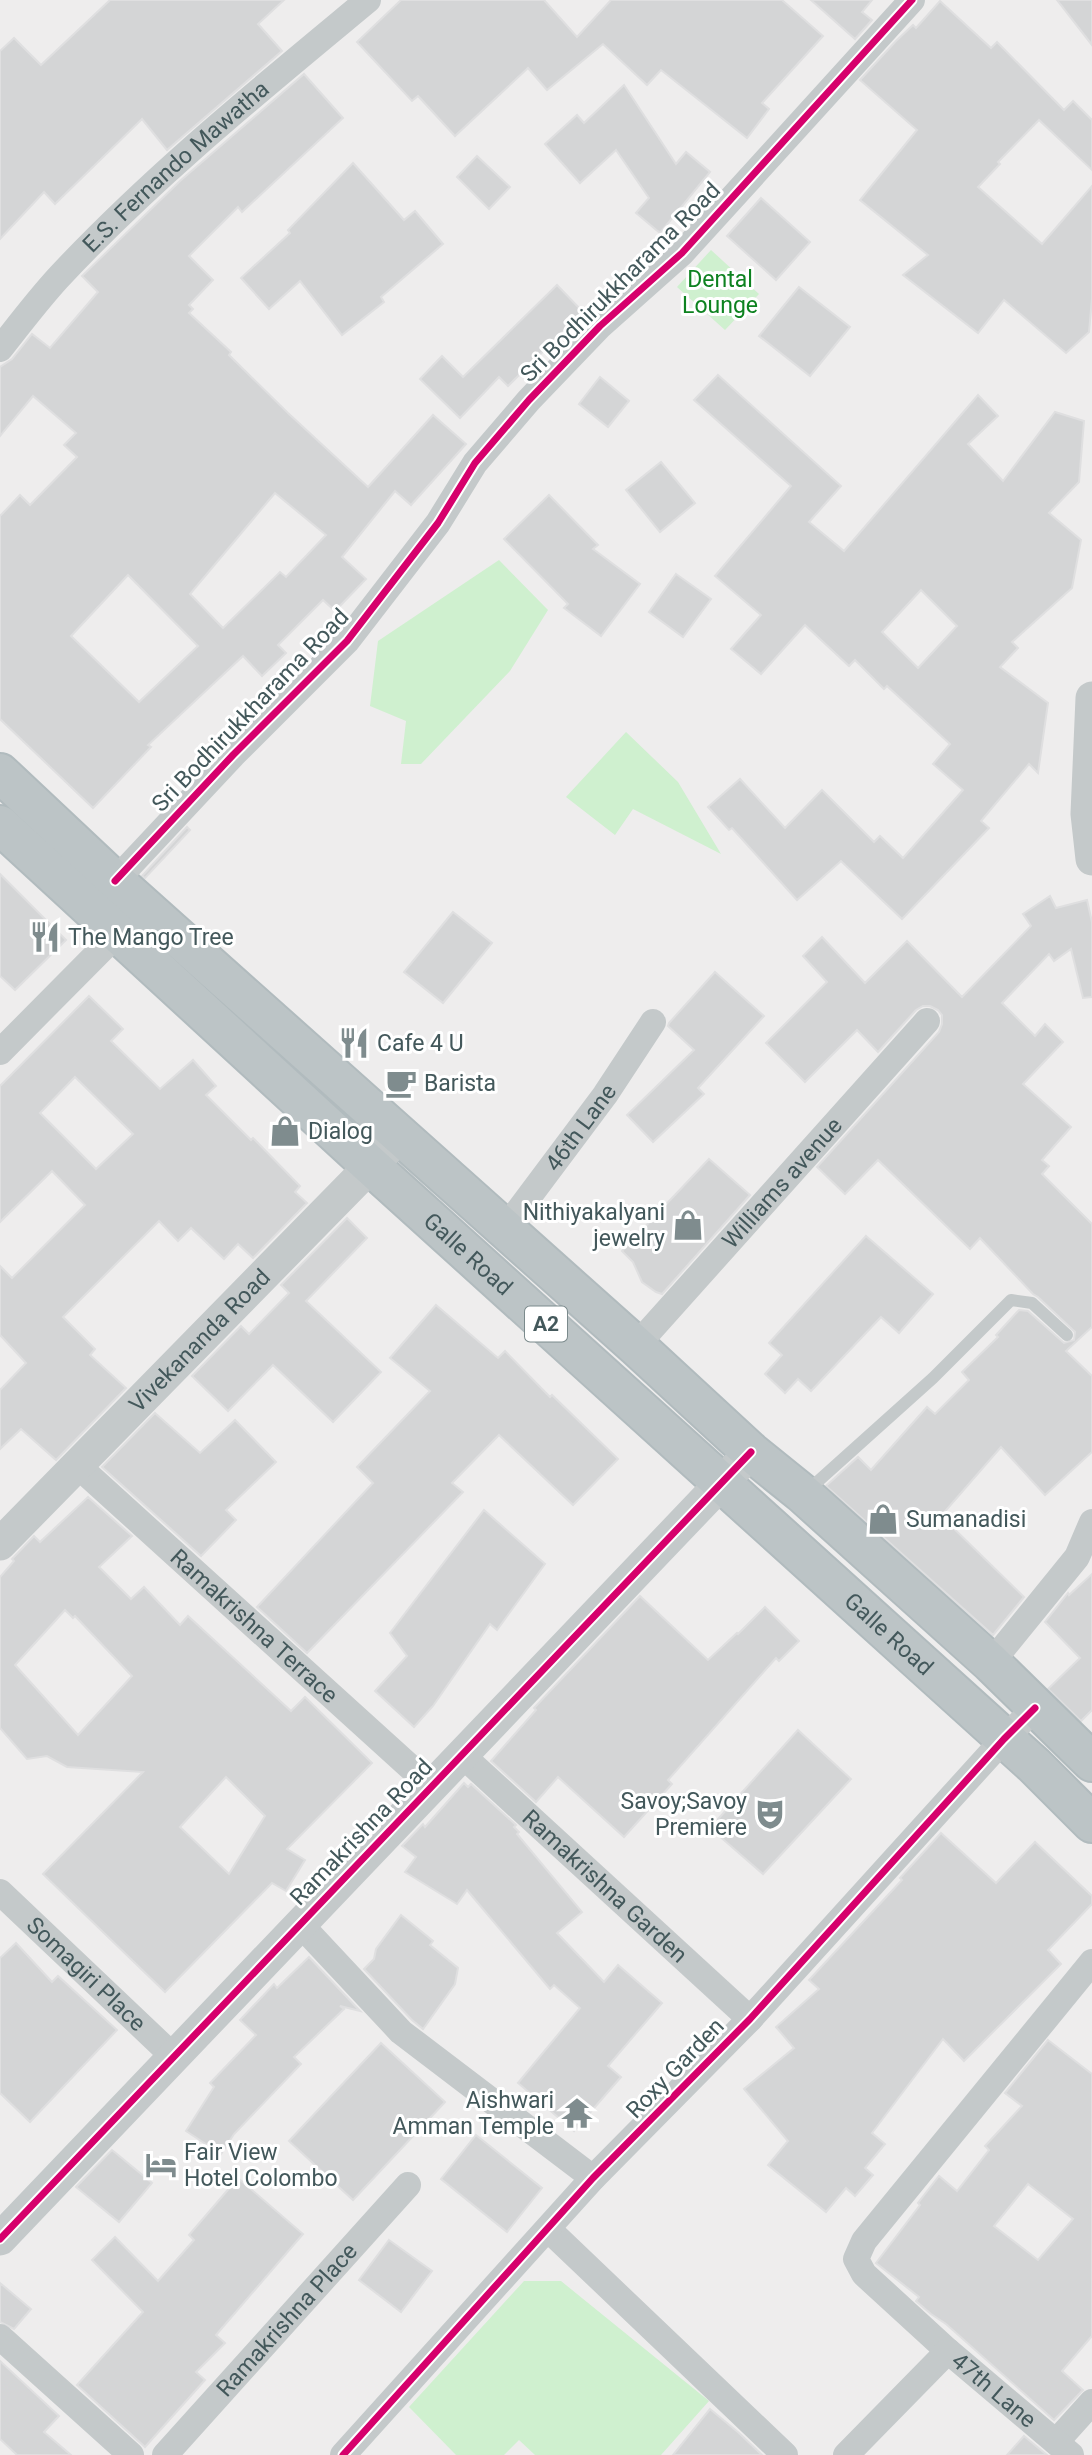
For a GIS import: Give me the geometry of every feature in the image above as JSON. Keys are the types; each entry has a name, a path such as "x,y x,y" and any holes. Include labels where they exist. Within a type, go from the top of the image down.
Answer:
{"highway":[{"name":"Galle Road","path":"0,773 115,881 751,1452 803,1494 991,1663 1092,1762"},
{"name":"Galle Road","path":"0,825 370,1166 1004,1739 1092,1823"}],"street":[{"name":"E.S. Fernando Mawatha","path":"0,349 57,280 124,211 368,0"},
{"name":"Sri Bodhirukkharama Road","path":"115,881 233,755 347,641 438,523 475,463 529,400 600,326 682,253 912,0"},
{"path":"1092,698 1087,814 1092,859"},
{"path":"0,1052 117,933"},
{"name":"Williams avenue","path":"636,1346 927,1021"},
{"name":"46th Lane","path":"504,1230 605,1095 653,1022"},
{"name":"Vivekananda Road","path":"0,1544 400,1136"},
{"name":"Ramakrishna Road","path":"4,2226 174,2057 751,1452"},
{"name":"Ramakrishna Terrace","path":"78,1466 432,1786"},
{"path":"991,1663 1077,1557 1092,1522"},
{"name":"Roxy Garden","path":"343,2455 593,2178 750,2019 1035,1708"},
{"name":"Ramakrishna Garden","path":"462,1755 750,2019"},
{"name":"Somagiri Place","path":"0,1892 174,2057"},
{"path":"300,1924 401,2032 593,2178"},
{"path":"948,2351 864,2274 856,2259 864,2241 1092,1962"},
{"name":"Ramakrishna Place","path":"165,2455 408,2185"},
{"path":"548,2229 785,2455"},
{"path":"0,2337 131,2455"},
{"name":"47th Lane","path":"846,2455 948,2351 1063,2449 1092,2402"}],"lane":[{"path":"803,1494 933,1378 1011,1300 1032,1303 1067,1335"}],"green space":[{"name":"Dental Lounge","path":"711,250 759,294 725,330 677,287"},
{"path":"499,560 548,610 510,671 421,764 401,764 406,721 370,706 378,641"},
{"path":"626,732 678,782 721,854 633,809 615,835 566,797"},
{"path":"524,2281 561,2281 709,2401 661,2455 535,2455 519,2440 504,2455 456,2455 409,2407"}],"building":[{"path":"110,0 284,0 258,24 282,51 167,150 142,119 55,204 44,192 0,239 0,51 14,38 41,65"},
{"path":"401,0 544,0 577,37 611,0 782,0 823,36 762,103 769,109 747,138 661,70 647,85 603,44 547,90 528,68 455,136 418,96 412,101 357,42"},
{"path":"811,0 872,0 862,12 872,20 855,39"},
{"path":"1057,0 1092,0 1092,45"},
{"path":"940,1 991,48 997,42 1064,110 1073,101 1092,120 1092,170 1039,120 978,187 1042,244 1092,186 1092,298 1089,332 1066,353 1004,300 978,333 903,275 928,255 860,200 917,130 860,80 896,41 913,25 916,28"},
{"path":"304,74 343,118 242,212 238,207 189,256 213,280 189,305 193,309 189,313 231,352 229,355 288,413 368,487 433,415 466,444 411,505 395,491 342,557 366,579 335,611 323,600 278,645 286,653 262,676 243,656 148,745 151,747 93,808 0,719 0,516 20,495 30,505 77,457 64,445 76,433 33,396 0,436 0,367 12,359 32,334 50,348 98,292 82,276 180,181","holes":["275,493 326,535 286,577 280,572 223,628 190,594","128,575 198,646 139,702 71,636"]},
{"path":"624,85 676,164 686,152 710,172 660,233 636,213 649,198 616,150 580,183 545,144 577,115 584,123"},
{"path":"477,156 510,187 489,209 457,177"},
{"path":"353,163 404,220 415,211 443,244 381,297 384,302 342,335 300,281 269,309 241,278 290,233 288,230"},
{"path":"761,198 810,242 776,280 727,236"},
{"path":"557,285 583,312 508,386 499,377 460,418 420,379 442,356 463,377"},
{"path":"799,287 850,327 810,376 759,336"},
{"path":"718,375 841,486 809,522 844,551 978,395 998,416 968,444 1003,481 1055,412 1084,421 1079,482 1049,513 1081,540 1072,588 1012,642 1018,648 1000,667 1048,703 1038,773 1029,764 981,821 989,828 902,919 841,861 797,900 732,828 729,830 708,807 740,779 785,828 822,790 874,842 880,836 903,858 963,790 933,764 950,744 887,686 884,689 855,660 849,666 805,625 761,674 731,649 761,615 715,576 791,486 694,400","holes":["921,590 957,626 918,668 882,632"]},
{"path":"600,377 629,401 608,427 579,404"},
{"path":"661,462 695,503 660,532 626,490"},
{"path":"549,495 598,545 593,549 640,584 601,636 564,608 568,604 504,539"},
{"path":"676,574 711,599 683,637 649,612"},
{"path":"187,827 190,830 145,878 142,876"},
{"path":"0,874 66,940 15,990 0,976"},
{"path":"1050,896 1056,908 1087,900 1092,922 1092,997 1083,998 1071,949 1054,961 1049,954 1002,1003 1035,1036 1045,1024 1063,1042 1023,1084 1071,1127 1042,1160 1049,1166 1042,1174 1092,1224 1092,1327 1066,1351 1092,1376 1092,1452 1045,1495 1001,1447 941,1516 1024,1597 993,1635 826,1486 858,1457 871,1470 927,1407 935,1414 969,1380 962,1372 998,1337 996,1335 1019,1310 1028,1311 1064,1343 1074,1340 1075,1332 1033,1294 980,1238 970,1249 878,1160 845,1194 817,1167 939,1032 942,1015 938,1010 923,1006 916,1010 878,1052 857,1030 805,1082 766,1043 827,982 803,956 822,937 865,983 907,941 962,997 1031,926 1023,914"},
{"path":"453,912 492,943 443,1003 404,972"},
{"path":"715,972 764,1016 698,1088 704,1094 653,1142 627,1115 694,1050 668,1026"},
{"path":"89,996 123,1029 111,1041 160,1089 193,1060 216,1086 206,1095 300,1186 295,1192 307,1203 253,1258 238,1244 224,1259 191,1228 178,1241 159,1221 63,1317 95,1349 90,1355 126,1388 56,1460 21,1429 0,1449 0,1390 26,1363 0,1335 0,1266 12,1278 85,1205 52,1171 0,1222 0,1086","holes":["75,1077 133,1134 96,1169 40,1113"]},
{"name":"Nithiyakalyani jewelry","path":"709,1159 750,1195 662,1294 656,1292 642,1282 633,1262 622,1251"},
{"path":"347,1218 367,1238 306,1301 381,1372 333,1422 273,1365 228,1411 192,1376 241,1326 249,1334 289,1293 281,1285"},
{"path":"866,1236 933,1294 899,1333 881,1317 811,1391 798,1379 785,1393 765,1374 782,1355 769,1343"},
{"path":"436,1305 498,1358 505,1351 550,1397 552,1395 618,1459 573,1505 499,1435 452,1483 463,1492 307,1653 257,1607 373,1483 357,1467 430,1391 390,1358"},
{"path":"155,1413 200,1453 235,1420 276,1462 226,1510 236,1520 201,1556 102,1467"},
{"path":"88,1497 132,1536 99,1567 131,1599 144,1587 180,1625 188,1616 291,1711 305,1697 372,1763 287,1849 305,1860 286,1891 272,1883 165,1992 43,1874 143,1772 67,1767 47,1756 27,1759 0,1728 0,1577 14,1561 12,1559 34,1536 40,1542","holes":["65,1610 73,1618 75,1616 132,1676 78,1735 15,1665","226,1777 265,1816 229,1874 180,1827"]},
{"path":"484,1510 545,1564 497,1630 490,1624 433,1706 414,1727 375,1691 407,1656 390,1633"},
{"path":"1092,1574 1092,1710 1081,1721 1048,1689 1080,1658 1045,1622 1068,1593 1069,1595"},
{"path":"640,1596 708,1660 765,1607 799,1641 779,1661 776,1658 668,1780 672,1784 624,1837 558,1777 536,1802 491,1761 536,1710 534,1708"},
{"name":"Savoy;Savoy Premiere","path":"798,1730 851,1779 763,1874 710,1828"},
{"path":"464,1783 468,1787 471,1784 516,1825 514,1827 519,1832 517,1834 582,1912 557,1933 604,1982 618,1965 662,2003 608,2066 621,2077 574,2131 518,2083 580,2008 554,1985 550,1989 467,1890 457,1904 405,1872 416,1857 402,1846 423,1824 425,1827"},
{"path":"941,1833 996,1883 1035,1842 1092,1896 1092,1904 1048,1950 1061,1964 964,2061 943,2039 872,2133 885,2144 865,2168 873,2175 855,2196 846,2188 826,2212 768,2165 788,2141 744,2089 794,2048 776,2027 819,1989 809,1980 902,1880 900,1878"},
{"path":"401,1915 433,1941 430,1945 458,1968 455,1984 423,2029 364,1969 374,1959 376,1949"},
{"path":"16,1943 52,1982 58,1976 117,2030 30,2122 0,2093 0,1958"},
{"path":"309,1957 360,2011 340,2006 344,2009 294,2057 301,2064 234,2134 221,2154 186,2131 214,2087 210,2083 256,2035 240,2020 274,1984 277,1988"},
{"path":"1048,2040 1092,2074 1092,2336 1062,2371 1083,2390 1054,2420 946,2324 916,2301 919,2297 876,2263 939,2176 957,2191 989,2150 985,2146 1022,2106 1005,2093","holes":["1028,2184 1073,2219 1038,2260 994,2226"]},
{"path":"381,2043 445,2102 353,2200 289,2141"},
{"path":"476,2135 542,2188 507,2232 441,2179"},
{"path":"112,2150 152,2183 119,2222 76,2187"},
{"path":"238,2178 303,2234 216,2335 225,2343 196,2372 205,2380 145,2447 77,2385 143,2312 92,2260 115,2237 158,2281 194,2240 189,2235"},
{"path":"389,2240 432,2271 401,2312 359,2280"},
{"path":"0,2283 31,2309 14,2329 0,2322"},
{"path":"0,2361 59,2416 44,2432 71,2455 17,2455 0,2439"},
{"path":"710,2409 739,2433 762,2455 673,2455"},
{"path":"1024,2436 1047,2455 1007,2455"}],"cycle path":[{"path":"115,881 233,755 347,641 438,523 475,463 529,400 600,326 682,253 912,0"},
{"path":"0,2239 751,1452"},
{"path":"343,2455 593,2178 750,2019 1035,1708"}],"place":[{"name":"The Mango Tree","path":"45,937"},
{"name":"Cafe 4 U","path":"354,1043"},
{"name":"Barista","path":"401,1083"},
{"name":"Dialog","path":"285,1131"},
{"name":"Nithiyakalyani jewelry","path":"688,1225"},
{"name":"Sumanadisi","path":"883,1519"},
{"name":"Savoy;Savoy Premiere","path":"770,1814"},
{"name":"Aishwari Amman Temple","path":"577,2113"},
{"name":"Fair View Hotel Colombo","path":"161,2165"}]}
